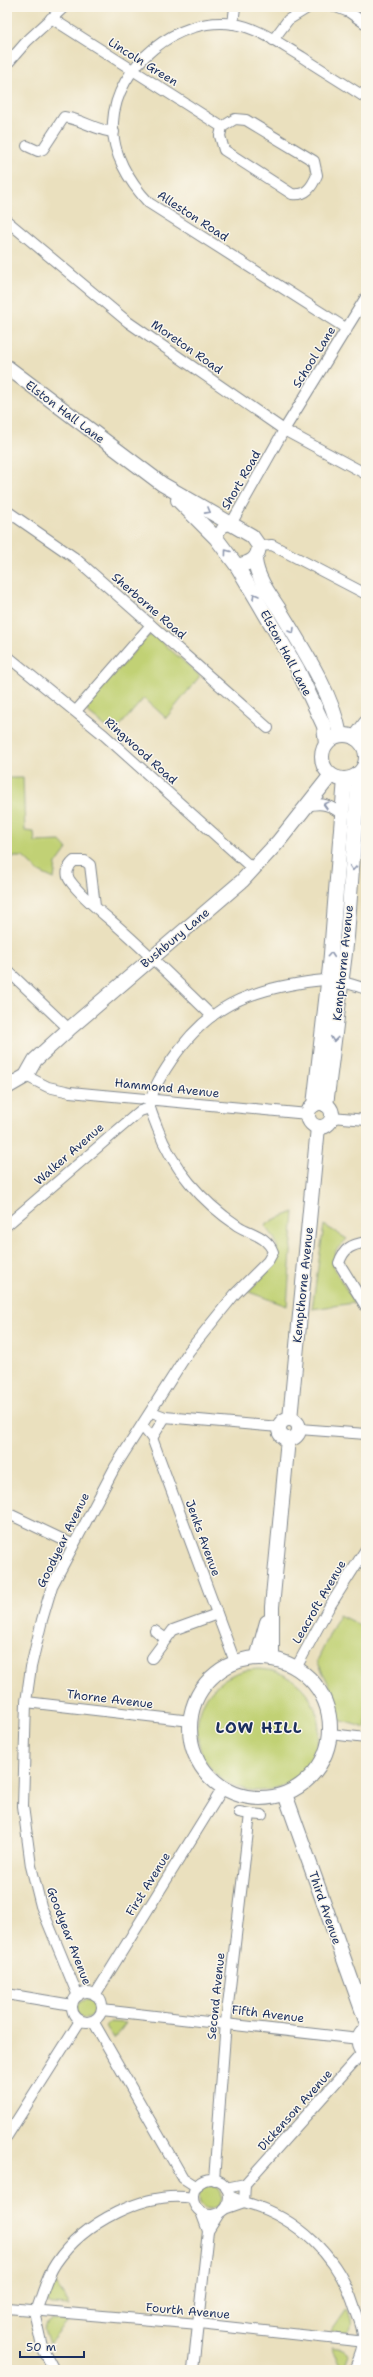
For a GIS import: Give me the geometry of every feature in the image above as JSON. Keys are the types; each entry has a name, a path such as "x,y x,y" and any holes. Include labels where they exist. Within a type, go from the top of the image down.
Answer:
{"street":[{"path":"7,64 51,18 64,7"},
{"path":"233,24 234,7"},
{"path":"273,40 288,20 308,7"},
{"path":"336,7 349,12 366,24"},
{"name":"Lincoln Green","path":"51,18 222,127"},
{"name":"Alleston Road","path":"347,329 149,203 129,178 115,142 115,109 122,90 144,58 165,39 188,28 210,24 233,24 256,30 366,98"},
{"path":"27,146 38,151 43,149 64,117 75,118 102,131 114,132"},
{"path":"241,119 283,141 314,161 317,168 314,182 305,193 292,194 224,150 220,136 222,127 231,120 241,119"},
{"name":"Moreton Road","path":"7,222 128,322 284,430 366,474"},
{"name":"School Lane","path":"284,430 366,297"},
{"name":"Elston Hall Lane","path":"7,368 162,484 252,536 259,546"},
{"name":"Short Road","path":"216,538 222,528 231,524 284,430"},
{"name":"Elston Hall Lane","path":"162,484 216,538 237,566 297,668 324,726 326,744"},
{"name":"Sherborne Road","path":"7,511 75,558 268,728"},
{"path":"237,566 254,560 259,546 272,545 366,594"},
{"name":"Elston Hall Lane","path":"254,560 260,578 309,661 337,719 340,735"},
{"path":"76,711 151,625"},
{"name":"Ringwood Road","path":"7,656 76,711 253,869"},
{"path":"355,738 366,723"},
{"path":"340,735 355,738 362,745 366,754 364,766 359,773 346,779 331,774 326,769 322,758 326,744 332,738 340,735"},
{"name":"Kempthorne Avenue","path":"289,1425 318,1127 326,1126 320,1110 335,981 353,865 359,773"},
{"name":"Bushbury Lane","path":"7,1087 26,1076 35,1060 152,957 207,912 253,869 307,806 331,774"},
{"name":"Kempthorne Avenue","path":"335,981 342,815 346,779"},
{"path":"307,806 325,804 332,806 342,815"},
{"path":"95,906 152,957 212,1016"},
{"path":"7,970 69,1029"},
{"path":"151,1104 160,1080 183,1043 212,1016 240,998 258,992 335,981 366,989"},
{"name":"Hammond Avenue","path":"26,1076 48,1087 70,1092 151,1104 320,1110 366,1120"},
{"name":"Walker Avenue","path":"7,1225 140,1111 151,1104"},
{"name":"Goodyear Avenue","path":"78,1996 41,1906 31,1866 23,1806 26,1702 31,1668 44,1613 52,1586 72,1544 115,1467 143,1427 189,1351 235,1294 270,1257 271,1248 266,1240 238,1226 205,1200 192,1186 164,1146 151,1104"},
{"path":"366,1242 352,1245 345,1250 339,1262 341,1268 366,1307"},
{"path":"152,1412 165,1417 289,1425 366,1434"},
{"path":"152,1438 165,1417"},
{"path":"272,1658 272,1607 288,1439 281,1435 289,1425"},
{"name":"Jenks Avenue","path":"143,1427 152,1438 236,1662"},
{"path":"7,1512 72,1544"},
{"name":"Leacroft Avenue","path":"296,1668 328,1609 366,1549"},
{"path":"257,1658 272,1607"},
{"path":"152,1658 166,1639 178,1627 217,1614"},
{"path":"155,1631 166,1639"},
{"path":"257,1658 272,1658 296,1668 321,1693 329,1714 330,1734 325,1754 314,1774 285,1794 256,1799 237,1795 222,1788 204,1772 194,1754 190,1734 191,1721 193,1707 202,1688 216,1673 236,1662 257,1658"},
{"name":"Thorne Avenue","path":"26,1702 191,1721"},
{"path":"330,1734 366,1738"},
{"name":"First Avenue","path":"95,1995 222,1788"},
{"name":"Third Avenue","path":"285,1794 366,2021"},
{"path":"239,1812 262,1815"},
{"name":"Second Avenue","path":"214,2180 226,2022 250,1814"},
{"path":"86,1993 95,1995 101,2001 102,2010 93,2021 80,2020 74,2014 72,2005 78,1996 86,1993"},
{"path":"7,1994 72,2005"},
{"name":"Fifth Avenue","path":"102,2010 362,2034"},
{"path":"7,2136 80,2020"},
{"path":"93,2021 183,2178 197,2187"},
{"path":"362,2034 359,2046 365,2053"},
{"name":"Dickenson Avenue","path":"245,2184 365,2053"},
{"path":"176,2195 183,2178"},
{"path":"193,2370 208,2231 201,2212 196,2208 194,2198 197,2187 205,2180 214,2180 228,2192 244,2202 286,2220 314,2241 329,2258 350,2293 365,2342 354,2370"},
{"path":"208,2231 221,2212 228,2192 245,2184 244,2202"},
{"path":"54,2370 42,2347 36,2311 55,2264 80,2237 97,2223 149,2199 176,2195 194,2198"},
{"path":"201,2212 221,2212 244,2202"},
{"name":"Fourth Avenue","path":"7,2308 199,2324 365,2342"}],"green space":[{"path":"154,635 200,676 166,718 144,698 114,733 87,712 89,703 148,636"},
{"path":"7,778 23,778 25,831 34,832 35,842 60,841 67,849 56,864 54,879 39,872 23,857 7,857"},
{"path":"294,1212 287,1306 249,1292 270,1268 275,1261 277,1253 277,1245 273,1236 265,1226 273,1220"},
{"path":"324,1225 347,1239 336,1250 334,1268 354,1303 312,1309"},
{"path":"339,1615 366,1628 366,1728 339,1720 329,1685 317,1661"},
{"path":"258,1669 281,1673 292,1679 301,1687 309,1696 315,1707 319,1730 315,1753 309,1764 301,1773 292,1781 281,1787 258,1791 235,1787 224,1781 215,1773 207,1764 201,1753 197,1730 201,1707 207,1696 215,1687 224,1679 235,1673"},
{"path":"86,2000 92,2003 95,2009 92,2015 86,2018 80,2015 77,2009 80,2003"},
{"path":"110,2022 126,2023 114,2039 106,2026"},
{"path":"205,2185 215,2185 222,2192 222,2202 215,2209 205,2209 198,2202 198,2192"},
{"path":"55,2283 70,2305 52,2304 48,2302 48,2295"},
{"path":"347,2308 351,2318 351,2325 348,2331 345,2333 331,2331"},
{"path":"51,2320 68,2322 49,2344 44,2329 47,2323"},
{"path":"331,2348 344,2350 349,2354 343,2370"}],"district":[{"name":"LOW HILL","path":"259,1727"}]}
